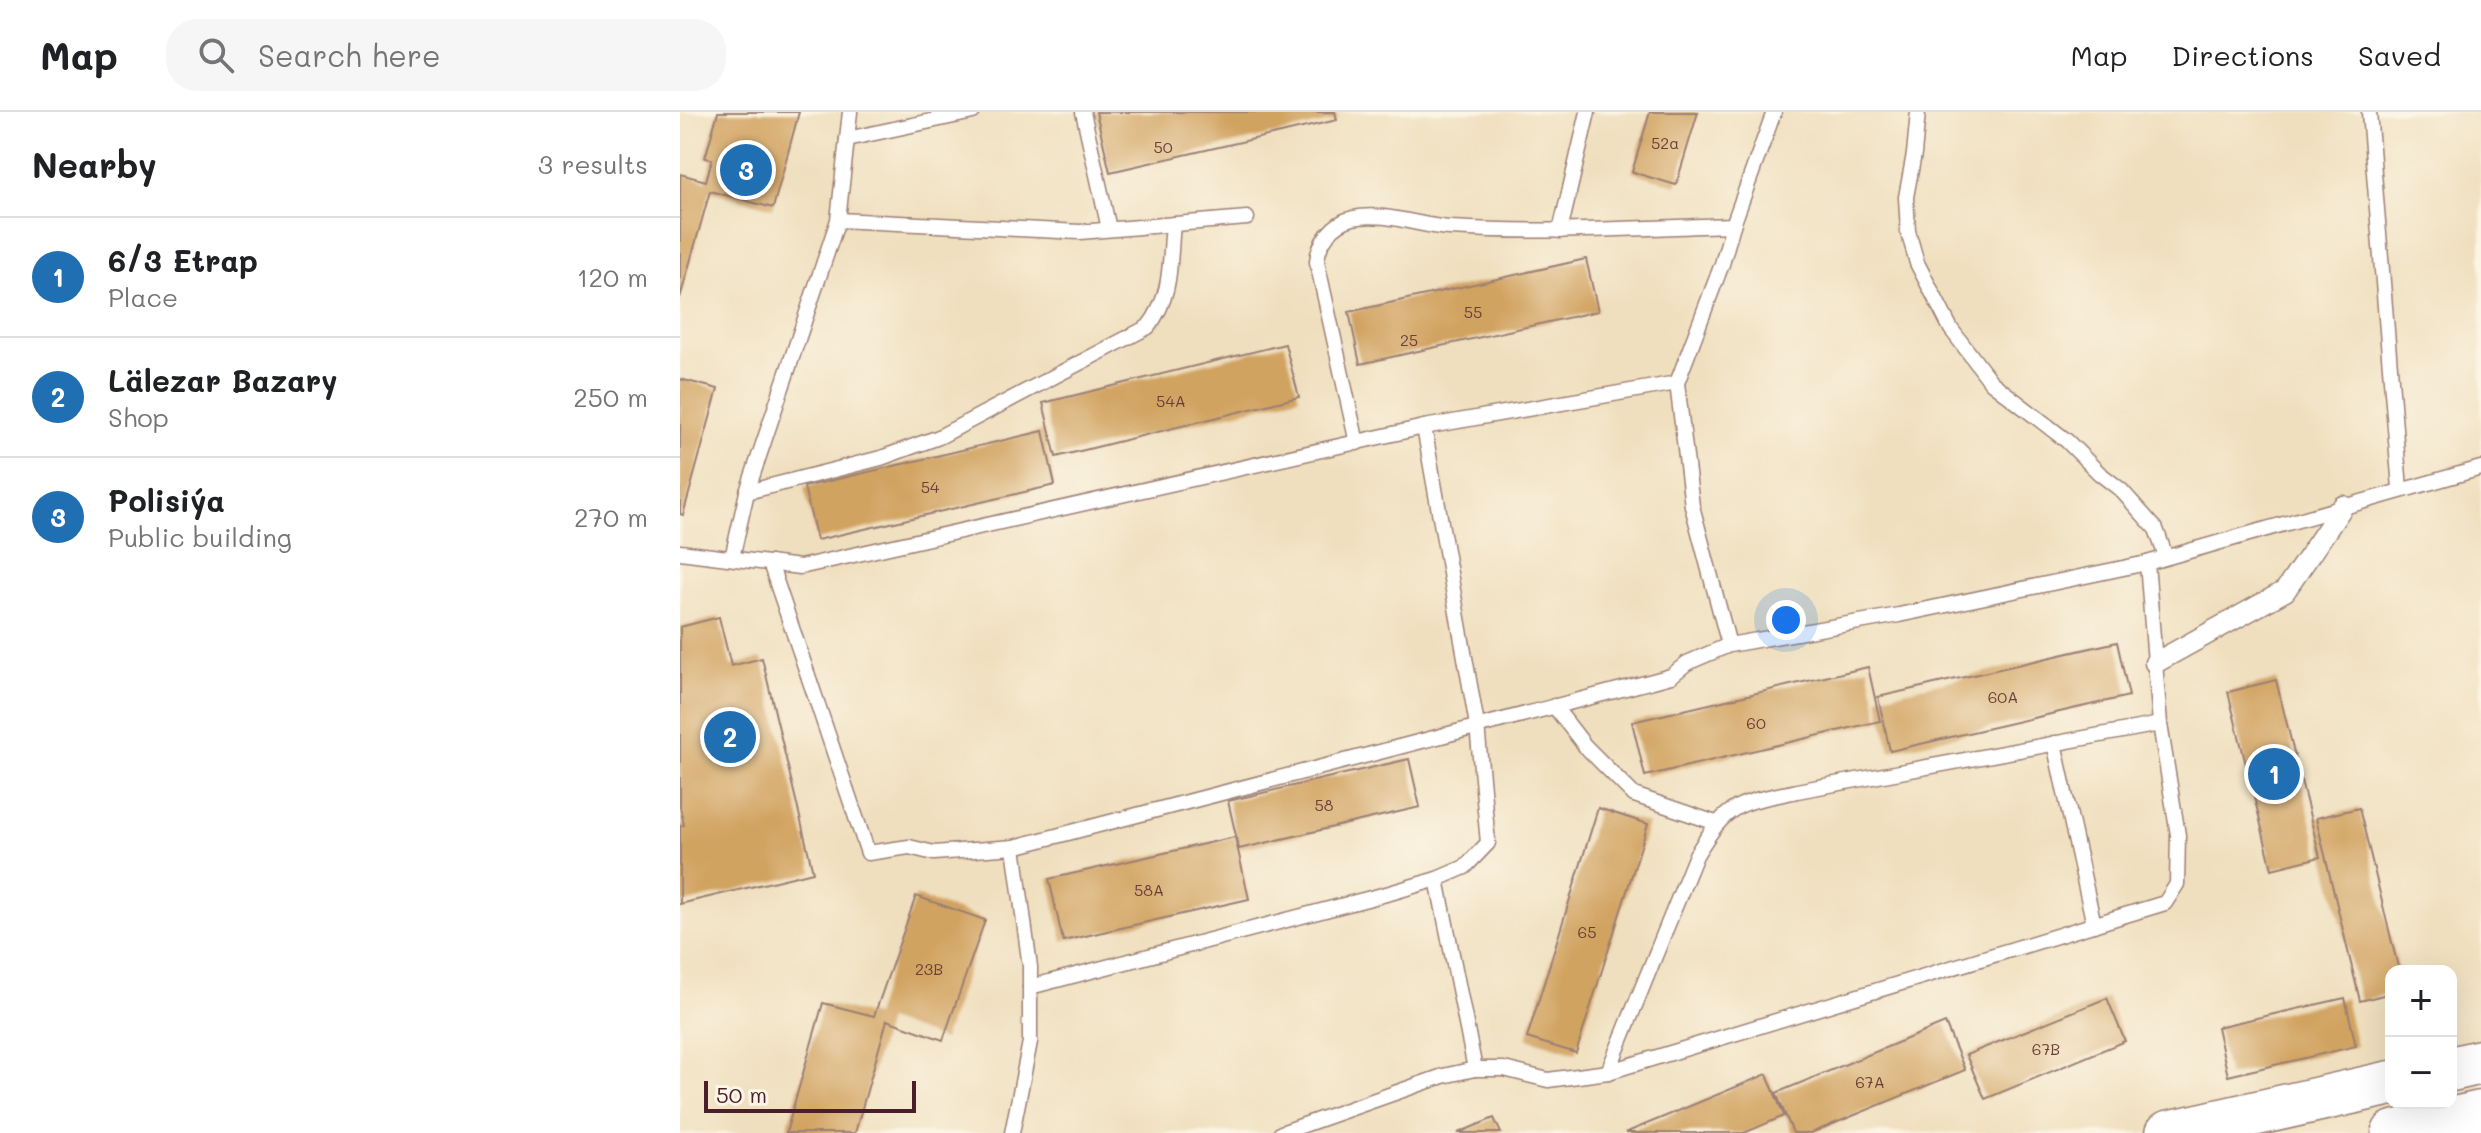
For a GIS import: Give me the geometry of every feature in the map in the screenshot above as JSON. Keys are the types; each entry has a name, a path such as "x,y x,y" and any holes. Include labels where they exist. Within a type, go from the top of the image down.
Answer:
{"main road":[{"path":"2457,1068 2481,1062"},
{"path":"2168,1133 2385,1084"},
{"path":"2394,1133 2481,1113"}],"street":[{"path":"2155,663 2285,591 2343,506"}],"lane":[{"path":"732,558 747,492 838,220 850,112"},
{"path":"847,139 973,112"},
{"path":"1083,112 1109,229"},
{"path":"1560,231 1588,112"},
{"path":"1729,645 1692,506 1677,383 1774,112"},
{"path":"1918,112 1906,197 1908,231 1917,263 1951,329 1991,382 2067,441 2121,490 2156,529 2166,557"},
{"path":"2369,112 2400,489"},
{"path":"1357,443 1317,262 1318,251 1331,230 1348,220 1370,216 1448,228 1560,231 1733,225"},
{"path":"838,220 1080,232 1247,218"},
{"path":"747,492 881,458 939,437 1148,327 1160,313 1166,298 1173,224"},
{"path":"680,552 800,567 837,561 1424,427 1677,383"},
{"path":"1030,987 1437,879 1465,867 1488,843 1477,725 1424,427"},
{"path":"770,563 868,853 909,847 934,853 1014,847 1671,676 1687,663 1729,645 1899,615 2147,563 2481,468"},
{"path":"1281,1133 1443,1076 1475,1069 1504,1069 1548,1080 1608,1072 2165,903 2177,884 2178,835 2160,724 2147,563"},
{"path":"1554,706 1585,746 1634,795 1716,823"},
{"path":"1608,1072 1696,855 1716,823 1733,808 1752,800 2160,724"},
{"path":"2054,743 2094,925"},
{"path":"1012,1133 1030,1042 1030,967 1014,847"},
{"path":"1437,879 1475,1069"}],"building":[{"path":"718,112 799,112 773,208 710,191 680,298 680,174 706,181 712,159 705,158"},
{"path":"1096,112 1335,112 1337,120 1110,172"},
{"path":"1650,112 1698,112 1676,185 1632,172"},
{"path":"1586,259 1598,311 1360,364 1349,312"},
{"path":"1285,344 1299,397 1056,457 1043,403"},
{"path":"680,379 718,389 683,515 680,514"},
{"path":"1043,431 1055,485 817,540 804,487"},
{"path":"719,617 731,666 762,658 813,872 680,904 680,826 684,825 680,807 680,627"},
{"path":"2117,642 2129,696 1890,751 1878,697"},
{"path":"1868,667 1880,721 1645,776 1632,722"},
{"path":"2276,680 2320,857 2272,869 2228,692"},
{"path":"1409,759 1420,807 1239,849 1228,801"},
{"path":"1598,808 1648,824 1576,1053 1527,1038"},
{"path":"2359,808 2398,965 2385,965 2385,995 2360,1001 2316,818"},
{"path":"1235,837 1249,899 1063,941 1049,879"},
{"path":"916,896 985,920 943,1040 887,1020 855,1133 786,1133 823,1003 874,1016"},
{"path":"2107,998 2125,1041 1985,1099 1966,1055"},
{"path":"2345,998 2356,1046 2228,1076 2217,1027"},
{"path":"1945,1023 1965,1070 1811,1133 1793,1133 1776,1093"},
{"path":"1767,1074 1784,1116 1744,1133 1625,1133"},
{"path":"1494,1118 1501,1133 1458,1133"}],"place":[{"name":"Polisiýa","path":"746,170"},
{"name":"Lälezar Bazary","path":"730,737"},
{"name":"6/3 Etrap","path":"2274,774"}]}
